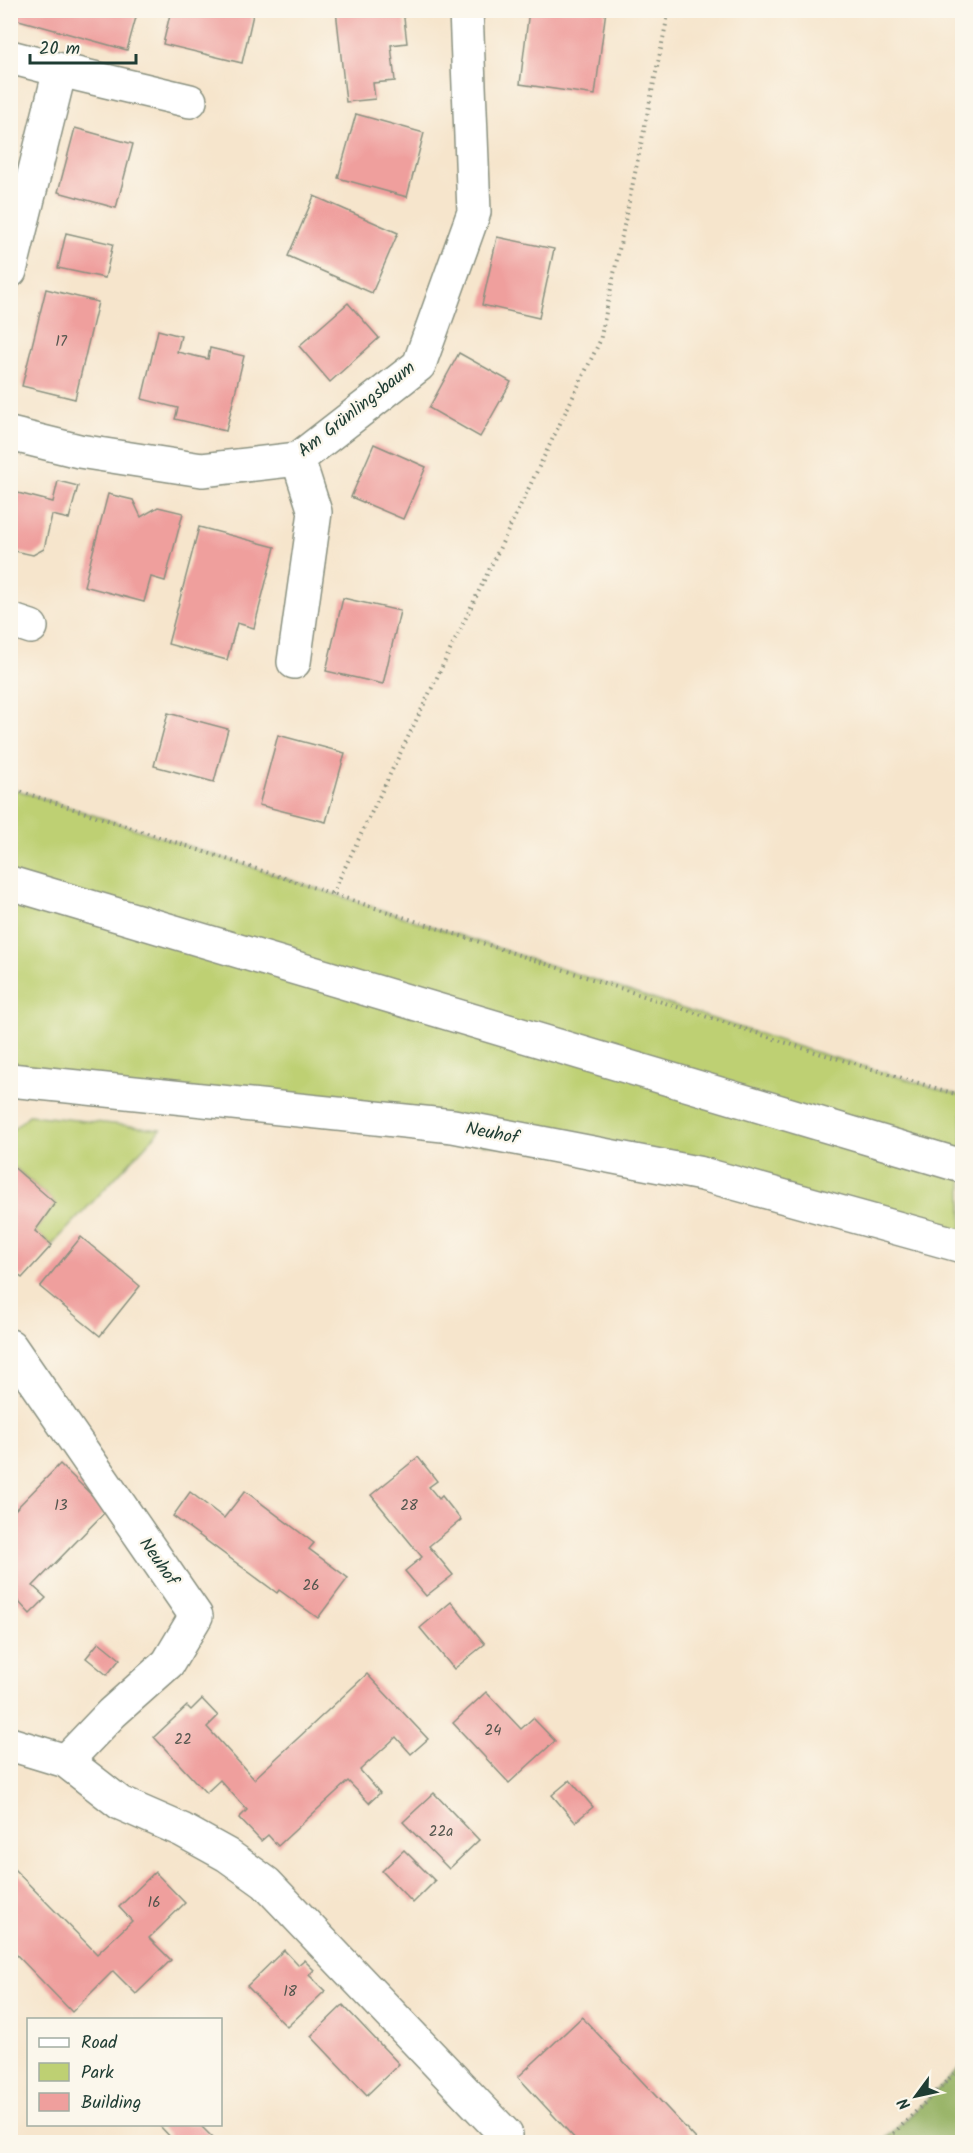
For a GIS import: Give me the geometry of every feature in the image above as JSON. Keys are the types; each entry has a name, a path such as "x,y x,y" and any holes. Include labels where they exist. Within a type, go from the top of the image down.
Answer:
{"street":[{"name":"Am Grünlingsbaum","path":"10,434 79,451 202,470 298,459 419,365 474,212 466,10"},
{"path":"10,57 190,101"},
{"path":"10,271 60,70"},
{"path":"294,662 315,512 298,459"},
{"path":"10,883 963,1166"},
{"name":"Neuhof","path":"10,1080 453,1126 702,1174 963,1246"},
{"name":"Neuhof","path":"10,1346 196,1616 168,1663 112,1713 66,1761"},
{"path":"10,1744 66,1761 120,1803 200,1840 227,1855 266,1884 506,2135"}],"path":[{"path":"332,894 600,341 669,10"},
{"path":"10,788 802,1048 963,1096"},
{"path":"885,2142 963,2066"}],"green space":[{"path":"11,788 802,1048 962,1096 962,1250 702,1174 11,1080"},
{"path":"29,1115 161,1129 52,1245 35,1231 55,1203 11,1164 10,1132"},
{"path":"962,2066 962,2142 882,2142"}],"building":[{"path":"17,10 138,10 127,50 15,19"},
{"path":"171,10 254,10 242,63 163,44"},
{"path":"336,10 403,10 407,43 391,45 395,81 373,83 375,99 346,102"},
{"path":"529,10 606,10 595,95 520,84"},
{"path":"356,114 424,133 407,197 338,178"},
{"path":"75,128 133,144 116,208 58,192"},
{"path":"314,196 398,233 372,293 288,256"},
{"path":"66,233 113,244 105,278 58,268"},
{"path":"497,237 554,249 539,318 482,305"},
{"path":"46,289 98,302 75,399 22,386"},
{"path":"348,303 379,338 330,382 299,346"},
{"path":"158,330 181,336 177,352 208,359 210,348 244,356 226,431 175,419 178,408 142,399"},
{"path":"459,353 511,382 480,437 429,408"},
{"path":"374,444 426,467 403,519 351,497"},
{"path":"58,481 78,486 69,519 52,515 44,549 33,555 10,550 10,491 53,502"},
{"path":"108,494 133,500 141,517 158,507 183,513 165,581 151,577 144,602 84,586"},
{"path":"199,527 275,547 254,628 237,623 227,660 168,644"},
{"path":"343,598 400,611 383,684 326,671"},
{"path":"168,713 228,729 214,782 154,766"},
{"path":"278,735 345,753 326,822 259,805"},
{"path":"10,1164 55,1203 35,1231 52,1245 22,1278 10,1268"},
{"path":"81,1237 140,1286 100,1336 40,1287"},
{"path":"418,1457 437,1481 429,1487 439,1499 442,1496 461,1520 429,1546 453,1575 426,1596 405,1571 422,1557 371,1495"},
{"path":"60,1464 107,1510 33,1586 46,1598 30,1614 18,1601 10,1609 10,1515"},
{"path":"245,1491 314,1543 309,1549 348,1578 318,1618 279,1590 277,1593 173,1516 190,1492 224,1518"},
{"path":"451,1602 485,1644 454,1669 420,1628"},
{"path":"99,1642 120,1659 107,1675 86,1658"},
{"path":"367,1674 428,1739 411,1754 396,1737 360,1770 380,1793 369,1803 348,1781 278,1846 268,1835 261,1841 239,1818 247,1810 220,1780 206,1793 154,1737 187,1706 191,1710 202,1699 218,1716 207,1727 254,1779"},
{"path":"486,1692 521,1729 533,1718 555,1741 509,1783 453,1723"},
{"path":"570,1780 593,1807 575,1822 552,1795"},
{"path":"434,1793 479,1840 449,1869 403,1822"},
{"path":"404,1850 435,1881 413,1903 382,1871"},
{"path":"12,1867 97,1954 132,1921 119,1907 155,1872 185,1903 149,1938 171,1960 136,1994 113,1971 72,2012 10,1948"},
{"path":"284,1950 298,1965 304,1960 314,1970 309,1975 325,1991 287,2027 247,1986"},
{"path":"343,2005 399,2064 367,2095 311,2036"},
{"path":"582,2017 696,2139 692,2142 578,2142 518,2077"},
{"path":"160,2126 201,2126 217,2142 175,2142"}]}
